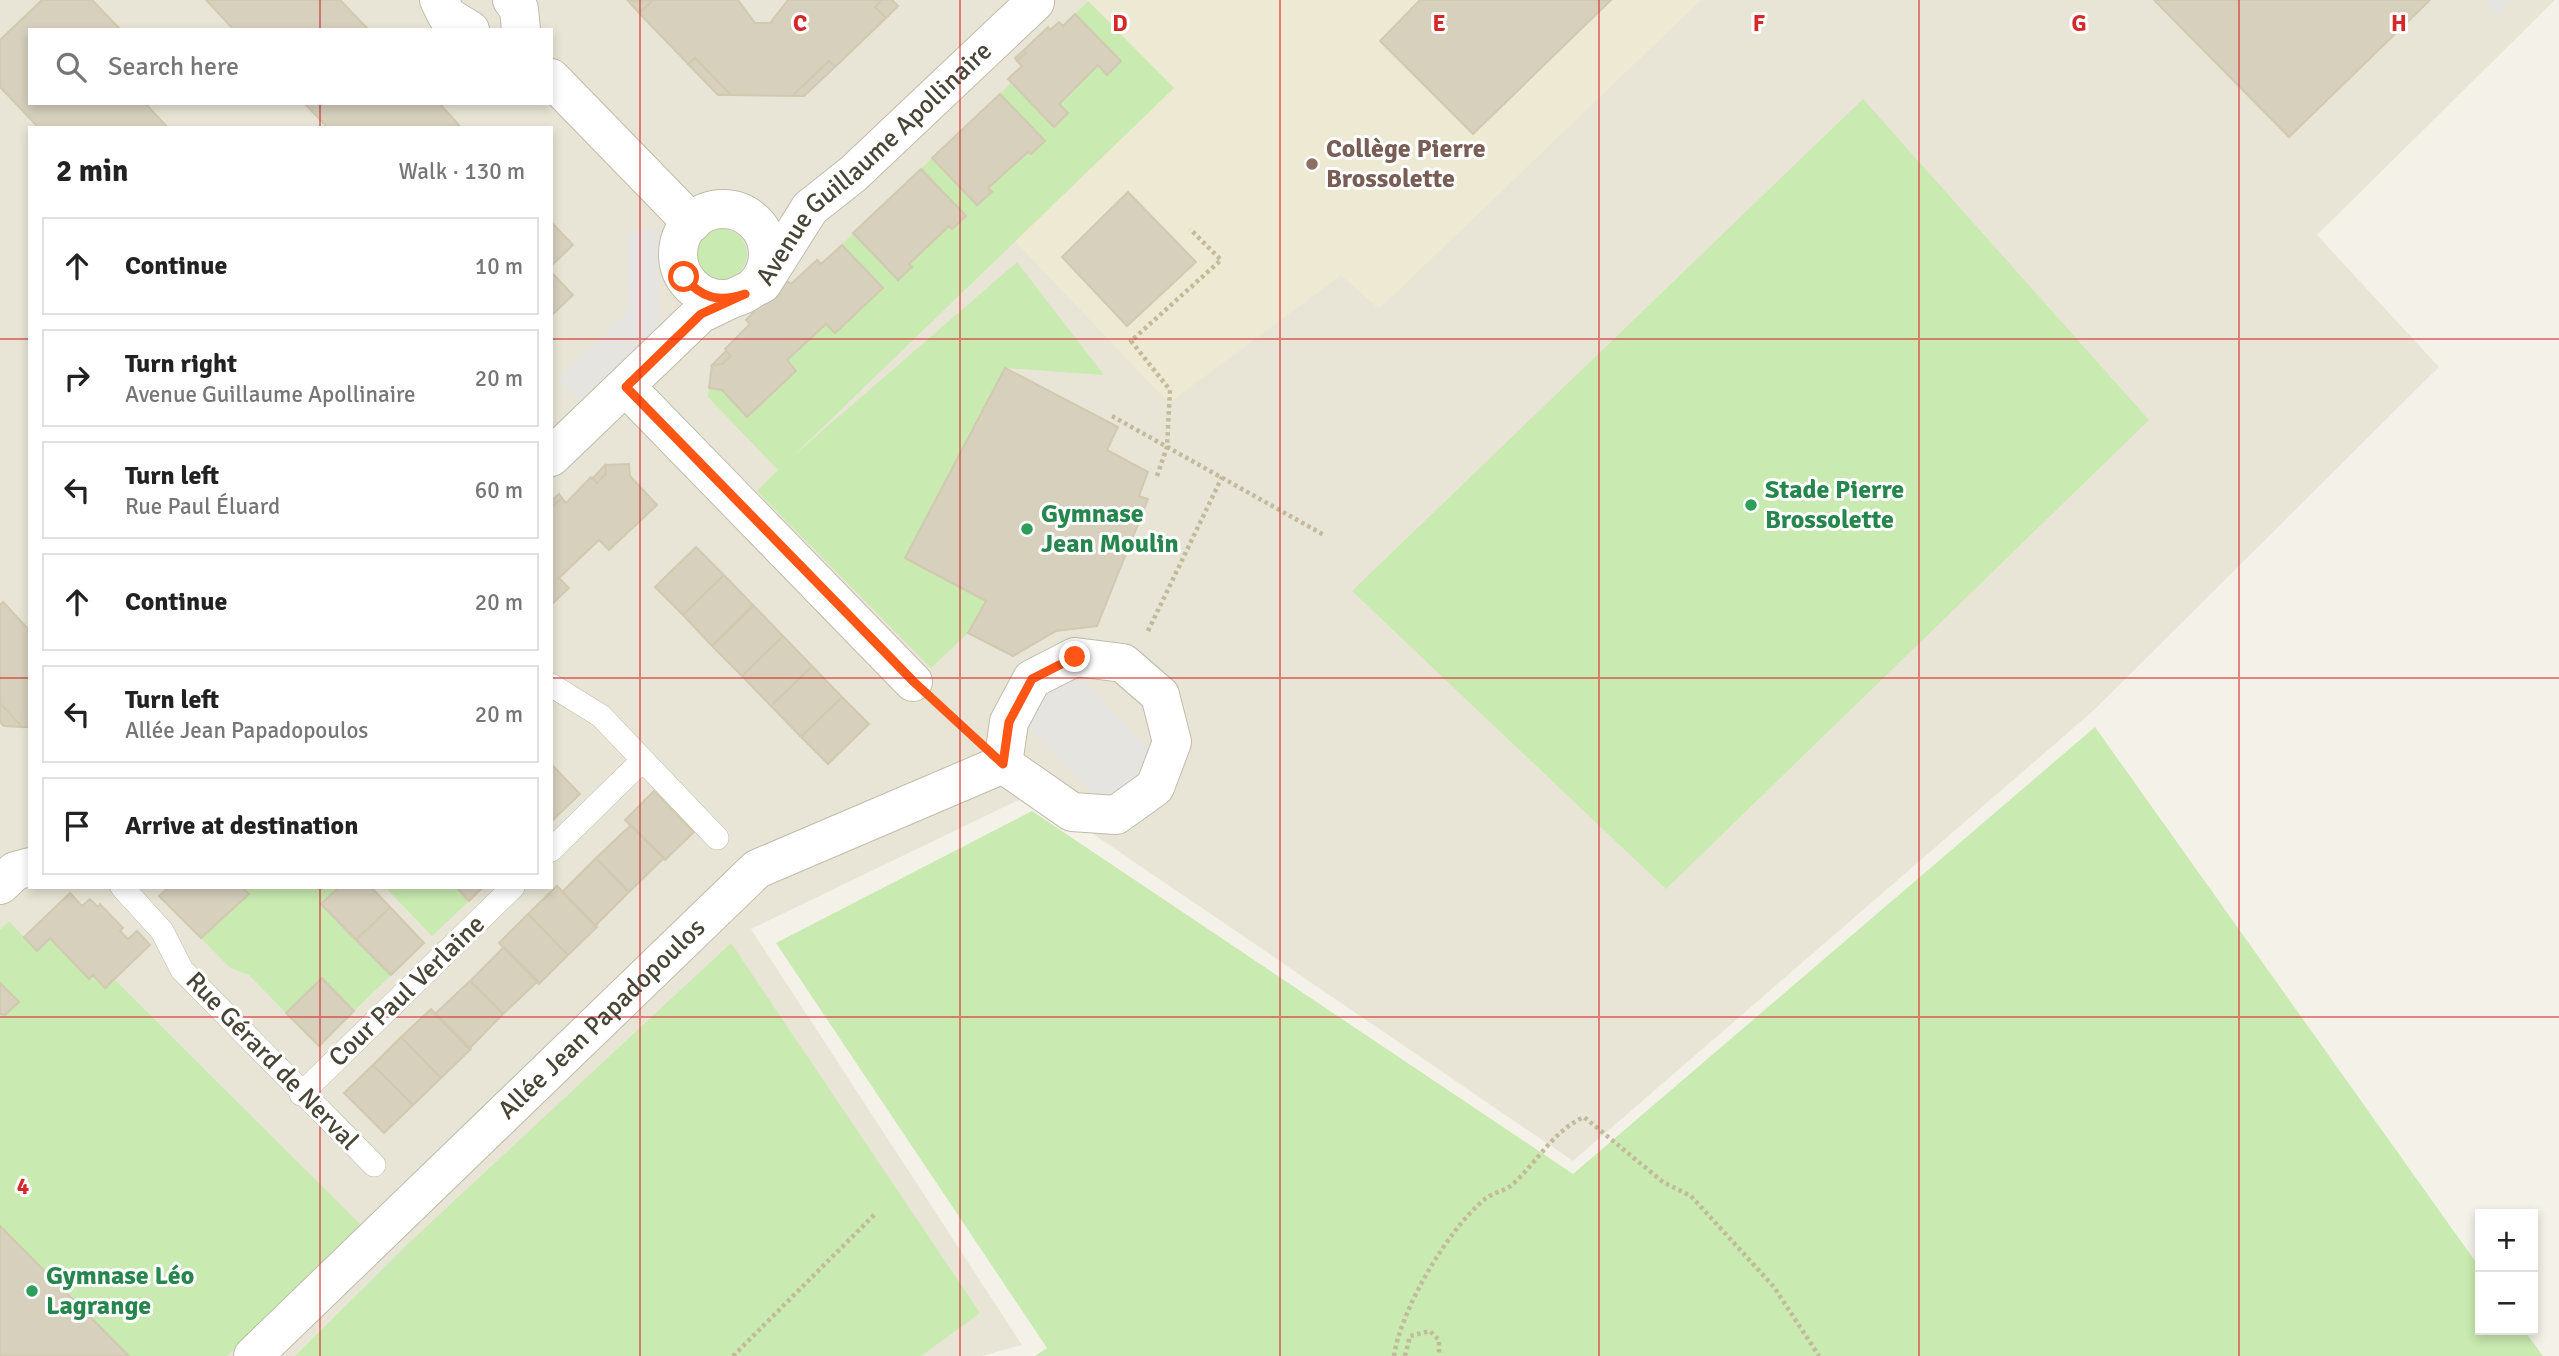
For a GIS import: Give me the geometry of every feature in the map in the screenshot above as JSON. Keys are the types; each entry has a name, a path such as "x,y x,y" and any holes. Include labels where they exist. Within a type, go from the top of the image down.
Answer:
{"street":[{"path":"439,0 447,16 467,28"},
{"path":"512,0 519,9 521,28"},
{"name":"Avenue Guillaume Apollinaire","path":"553,455 701,314 762,284 810,208 853,174 1035,2"},
{"path":"553,80 692,223"},
{"path":"751,219 810,208"},
{"path":"717,209 735,211 751,219 762,233 768,249 767,267 759,282 745,294 728,299 711,298 695,290 684,277 678,260 679,242 692,223 701,215 717,209"},
{"path":"626,387 914,682"},
{"path":"1075,657 1123,663 1160,695 1172,741 1155,787 1116,815 1072,812 1003,764 1009,722 1032,679 1075,657"},
{"name":"Allée Jean Papadopoulos","path":"253,1356 757,869 1003,764"},
{"path":"0,885 15,871 28,868"}],"lane":[{"path":"553,686 601,716 717,838"},
{"path":"553,848 642,761"},
{"name":"Rue Gérard de Nerval","path":"124,889 162,931 182,970 301,1094 374,1165"},
{"name":"Cour Paul Verlaine","path":"301,1094 511,889"}],"path":[{"path":"1157,476 1167,447 1170,390 1131,341 1221,260 1191,229"},
{"path":"1112,416 1324,535"},
{"path":"1145,636 1222,477"},
{"path":"914,682 1003,764"},
{"path":"1394,1356 1410,1302 1458,1229 1486,1198 1512,1186 1566,1125 1584,1117 1663,1182 1691,1196 1774,1287 1819,1356"},
{"path":"733,1356 875,1213"},
{"path":"1405,1356 1410,1336 1430,1331 1439,1340 1439,1356"}],"shaded area":[{"path":"0,0 2555,0 2317,235 2439,367 2093,711 1573,1161 1033,793 751,929 1022,1345 982,1356 0,1356"},
{"name":"Collège Pierre Brossolette","path":"1088,0 1701,0 1379,309 1341,275 1169,403 1014,240 1173,88"},
{"path":"2484,0 2511,0 2497,14"},
{"path":"627,230 658,230 659,325 580,400 558,379 629,309"},
{"path":"1073,670 1160,761 1109,810 1022,719"}],"green space":[{"path":"1088,1 1174,88 792,457 1017,262 1104,375 1005,368 905,558 986,601 968,633 931,668 757,491 778,470 708,397 709,388 722,390 748,416 796,371 787,360 826,324 836,333 883,288 842,245 853,233 898,280 912,267 909,264 949,226 952,229 965,216 921,169 932,158 978,205 991,192 988,188 1044,141 1000,94 1011,83 1054,126 1068,113 1059,104 1098,65 1107,74 1121,61 1075,14"},
{"name":"Stade Pierre Brossolette","path":"1863,99 2149,420 1666,889 1352,591"},
{"path":"722,229 739,237 747,254 739,271 722,279 705,271 697,254 705,237"},
{"path":"2095,727 2475,1261 2475,1335 2528,1335 2543,1356 1035,1356 1047,1348 776,943 1032,811 1573,1174"},
{"path":"244,889 337,889 322,905 391,975 354,1011 322,978 286,1013 249,975 230,968 201,938 249,894"},
{"path":"387,889 458,889 469,901 432,936"},
{"path":"9,921 37,951 50,938 89,979 93,975 105,988 115,980 361,1225 227,1356 0,1356 0,1014 18,1002 0,983 0,930"},
{"path":"731,943 980,1313 921,1356 295,1356 411,1241"}],"building":[{"path":"42,0 92,0 119,28 28,28 28,105 147,105 166,126 37,126 0,87 0,40"},
{"path":"206,0 340,0 367,28 232,28"},
{"path":"648,0 738,0 755,23 770,23 788,0 882,0 875,7 886,18 835,67 829,61 792,96 731,95 695,58 688,64 639,13 651,2"},
{"path":"882,0 892,0 898,6 886,18 875,7"},
{"path":"1420,0 1611,0 1473,134 1380,41"},
{"path":"2154,0 2430,0 2289,137"},
{"path":"628,1 651,2 639,13"},
{"path":"1075,14 1121,61 1107,75 1098,65 1059,104 1068,113 1054,127 1008,79 1022,66 1017,61 1026,53 1024,50 1048,27 1050,30 1059,22 1063,26"},
{"path":"1024,50 1026,53 1017,61 1015,58"},
{"path":"695,58 731,95 718,95 688,64"},
{"path":"829,61 835,67 804,96 792,96"},
{"path":"1000,94 1045,141 1031,154 1028,152 988,188 992,192 977,205 932,158"},
{"path":"306,105 441,105 459,125 458,126 326,126"},
{"path":"921,169 966,216 952,229 949,226 909,264 912,267 898,280 853,233"},
{"path":"1128,192 1196,262 1127,326 1062,257"},
{"path":"553,224 573,245 553,264"},
{"path":"842,245 883,288 835,333 826,324 787,360 796,371 747,417 722,390 709,388 712,365 722,364 731,356 725,349 750,324 746,320 754,312 752,309 787,281 791,284 817,260 821,264"},
{"path":"553,274 573,295 553,314"},
{"path":"726,351 731,356 722,364 712,365"},
{"name":"Gymnase Jean Moulin","path":"1005,368 1118,427 1107,450 1148,472 1139,496 1148,499 1097,626 1056,631 1013,656 968,633 986,601 905,558"},
{"path":"629,464 630,476 657,505 609,550 599,540 559,578 569,588 553,603 553,506 562,498 566,503 591,477 597,483 606,474 605,465"},
{"path":"605,465 606,474 597,483 592,479"},
{"path":"559,494 562,498 553,506 553,499"},
{"path":"696,547 724,575 683,615 655,587"},
{"path":"724,575 753,605 712,646 683,615"},
{"path":"3,602 28,629 28,727 22,727 0,703 0,605"},
{"path":"754,606 783,636 742,676 712,646"},
{"path":"783,636 812,666 771,706 742,676"},
{"path":"812,666 842,697 801,737 771,706"},
{"path":"842,697 869,724 828,764 801,737"},
{"path":"0,703 22,727 4,726 0,722"},
{"path":"553,766 580,794 553,820"},
{"path":"654,791 694,832 665,860 625,820"},
{"path":"631,825 664,858 629,892 596,858"},
{"path":"596,858 629,892 595,926 562,892"},
{"path":"557,886 597,927 568,955 528,914"},
{"path":"167,889 244,889 249,894 201,938 159,896"},
{"path":"337,889 373,889 390,907 356,940 321,904"},
{"path":"458,889 481,889 469,901"},
{"path":"70,893 82,906 90,899 98,907 100,904 123,928 120,931 128,939 137,931 150,945 105,988 93,975 89,979 50,938 37,951 24,937"},
{"path":"390,907 424,943 391,975 356,940"},
{"path":"528,914 568,955 539,984 499,943"},
{"path":"504,947 538,981 503,1014 470,981"},
{"path":"322,978 354,1011 319,1046 286,1013"},
{"path":"470,981 503,1014 469,1049 435,1014"},
{"path":"0,983 19,1002 5,1015 0,1014"},
{"path":"431,1009 471,1049 441,1078 401,1037"},
{"path":"401,1037 441,1078 413,1105 373,1065"},
{"path":"373,1065 413,1105 384,1133 344,1093"},
{"name":"Gymnase Léo Lagrange","path":"0,1226 129,1356 0,1356"}],"place":[{"name":"Collège Pierre Brossolette","path":"1312,164"},
{"name":"Stade Pierre Brossolette","path":"1751,505"},
{"name":"Gymnase Jean Moulin","path":"1027,529"},
{"name":"Gymnase Léo Lagrange","path":"32,1291"}],"route":[{"path":"684,277 695,290 711,298 728,299 745,294 701,314 626,387 914,682 1003,764 1009,722 1032,679 1075,657"}]}
